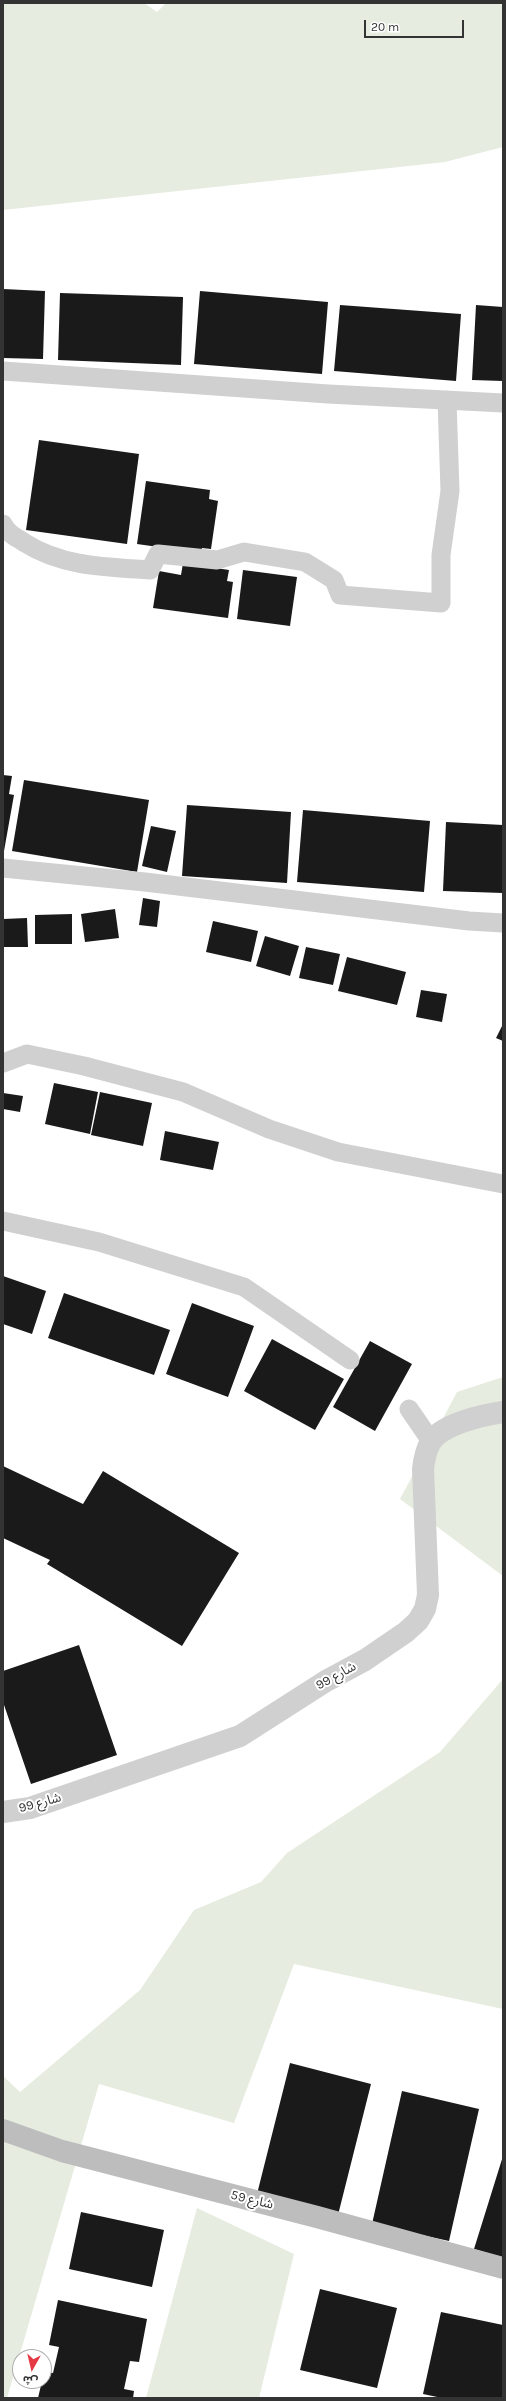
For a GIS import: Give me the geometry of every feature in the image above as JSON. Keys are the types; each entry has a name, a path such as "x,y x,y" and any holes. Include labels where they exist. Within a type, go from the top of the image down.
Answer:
{"street":[{"path":"431,1441 448,1428 466,1420 503,1412"},
{"name":"شارع 99","path":"3,1812 30,1808 240,1736 326,1681 364,1660 406,1632 418,1621 425,1609 428,1595 423,1469 424,1457 431,1441"},
{"name":"شارع 59","path":"3,2130 62,2151 317,2217 503,2268"}],"lane":[{"path":"3,371 328,394 503,403"},
{"path":"3,524 8,532 42,554 88,566 150,570 158,554 217,560 244,552 304,562 334,580 340,594 441,603 441,555 450,491 447,400"},
{"path":"3,868 153,883 469,921 503,923"},
{"path":"3,1063 27,1054 84,1066 183,1092 269,1129 338,1152 503,1184"},
{"path":"3,1221 99,1242 244,1287 350,1360"},
{"path":"409,1409 431,1441"}],"shaded area":[{"path":"3,3 144,3 157,12 166,3 503,3 503,147 445,162 3,210"},
{"path":"503,1377 503,1576 400,1499 457,1392"},
{"path":"503,1679 503,2009 294,1964 234,2123 99,2084 21,2349 12,2349 12,2381 7,2398 3,2398 3,2076 20,2092 140,1990 194,1910 261,1882 287,1853 440,1752"},
{"path":"197,2208 294,2254 259,2398 146,2398"}],"building":[{"path":"3,289 45,291 43,359 3,358"},
{"path":"200,291 328,302 322,374 194,364"},
{"path":"60,293 183,297 181,365 58,360"},
{"path":"340,305 461,314 456,381 334,371"},
{"path":"476,305 503,307 503,381 472,380"},
{"path":"39,440 139,454 127,544 26,530"},
{"path":"146,481 210,490 209,499 218,501 211,549 202,548 201,553 137,544"},
{"path":"183,563 229,570 227,581 233,582 228,618 153,608 159,571 181,575"},
{"path":"243,570 297,577 290,626 237,619"},
{"path":"3,775 12,776 9,794 14,795 4,851"},
{"path":"24,780 149,800 137,872 12,851"},
{"path":"187,805 291,812 287,883 182,876"},
{"path":"303,810 430,821 424,892 297,882"},
{"path":"446,822 503,825 503,893 443,891"},
{"path":"151,826 176,831 167,872 142,866"},
{"path":"143,898 160,901 157,927 139,925"},
{"path":"115,909 119,938 85,942 81,914"},
{"path":"72,914 72,944 35,944 35,915"},
{"path":"27,918 28,947 3,947 3,919"},
{"path":"213,921 258,931 251,962 206,952"},
{"path":"265,936 299,946 290,976 256,966"},
{"path":"306,947 340,954 333,985 299,978"},
{"path":"347,957 406,972 397,1005 338,991"},
{"path":"421,990 447,994 442,1022 416,1017"},
{"path":"503,1024 503,1041 496,1038"},
{"path":"54,1083 98,1092 90,1134 45,1124"},
{"path":"100,1092 152,1103 143,1146 91,1135"},
{"path":"3,1093 23,1096 20,1112 3,1109"},
{"path":"165,1131 219,1142 213,1170 160,1160"},
{"path":"3,1276 46,1291 32,1334 3,1324"},
{"path":"64,1293 170,1330 154,1375 48,1338"},
{"path":"192,1303 254,1326 228,1397 166,1374"},
{"path":"272,1339 344,1379 315,1430 244,1391"},
{"path":"370,1341 412,1364 375,1431 333,1407"},
{"path":"3,1466 83,1504 103,1471 239,1553 182,1646 47,1564 50,1560 3,1538"},
{"path":"79,1645 117,1755 31,1784 3,1702 3,1671"},
{"path":"290,2063 371,2084 338,2215 257,2194"},
{"path":"402,2091 479,2109 449,2241 372,2224"},
{"path":"503,2156 503,2258 474,2249"},
{"path":"81,2212 164,2230 152,2287 69,2269"},
{"path":"320,2289 397,2308 377,2388 300,2370"},
{"path":"58,2300 147,2319 139,2362 130,2361 124,2389 134,2391 133,2398 38,2398 40,2389 52,2389 52,2373 59,2347 49,2345"},
{"path":"441,2312 503,2325 503,2398 442,2398 423,2394"}]}
